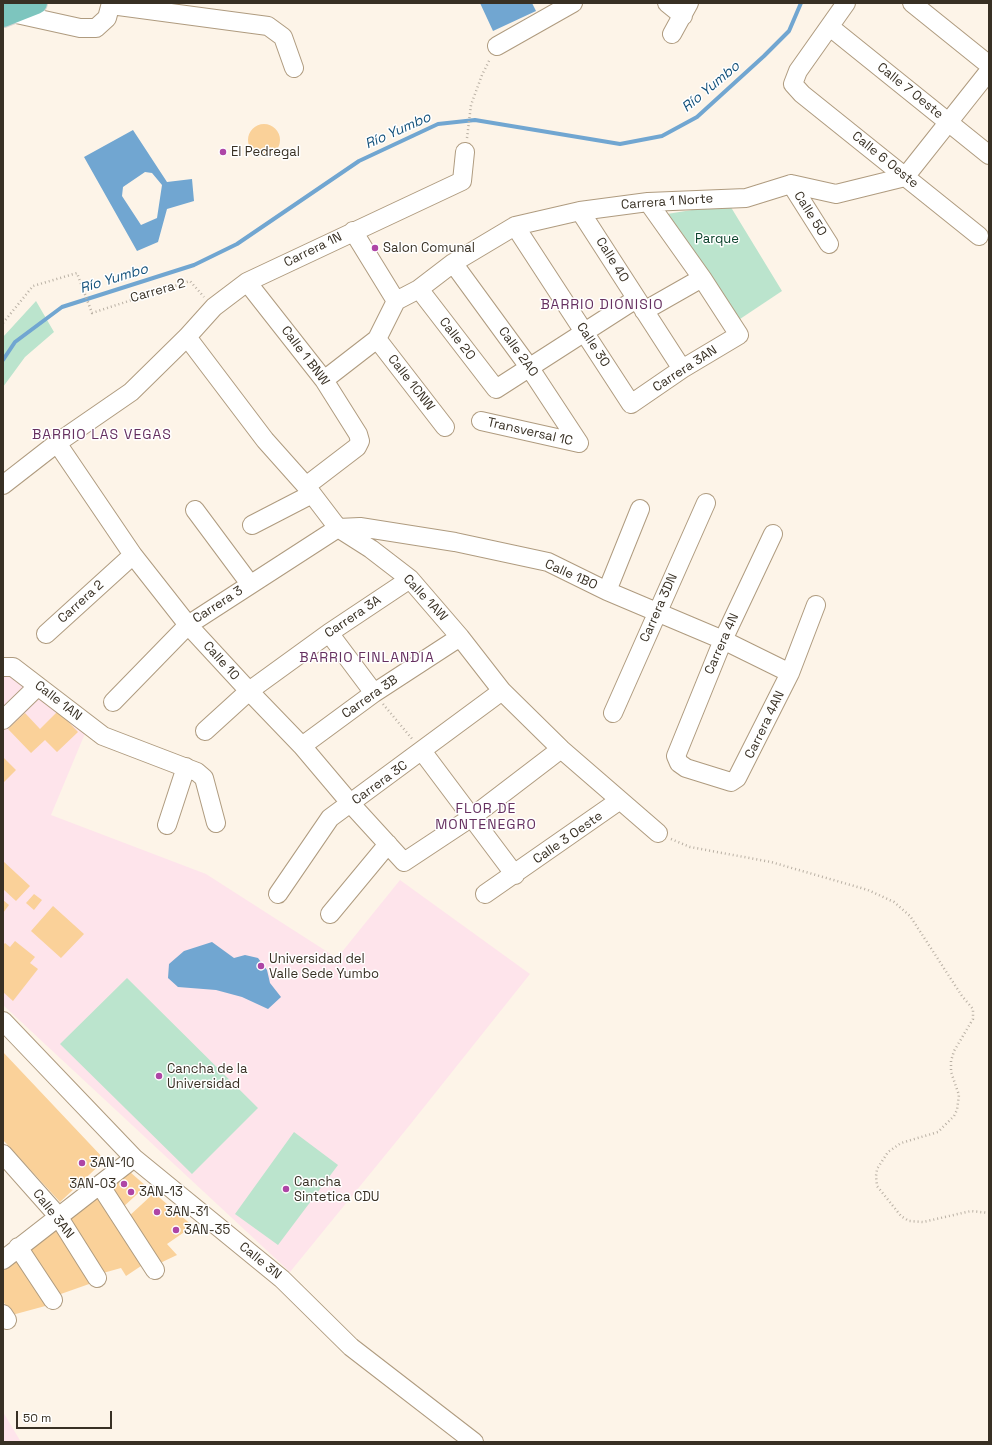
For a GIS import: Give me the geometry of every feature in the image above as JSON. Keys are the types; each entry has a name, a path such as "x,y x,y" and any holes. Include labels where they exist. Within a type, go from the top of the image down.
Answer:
{"main road":[{"path":"7,14 36,3"}],"street":[{"path":"497,46 573,3"},
{"path":"667,3 686,10 672,34"},
{"path":"830,27 846,3"},
{"path":"912,3 989,65"},
{"path":"7,14 80,28 96,28 107,18 111,4 268,26 283,37 294,68"},
{"name":"Calle 6 Oeste","path":"830,27 798,71 793,84 802,94 979,236"},
{"name":"Calle 7 Oeste","path":"830,27 989,155"},
{"path":"905,177 989,71"},
{"name":"Carrera 1N","path":"3,485 56,443 131,392 187,337 214,307 247,282 462,181 465,152"},
{"name":"Carrera 1 Norte","path":"396,301 419,289 453,263 515,226 580,211 648,202 746,198 791,184 836,194 905,177"},
{"name":"Calle 5O","path":"791,184 829,244"},
{"path":"530,367 584,332 640,305 702,278 648,202"},
{"name":"Calle 4O","path":"580,211 682,369"},
{"name":"Calle 3O","path":"515,226 631,404"},
{"path":"324,380 377,339 396,301 353,231"},
{"name":"Calle 2AO","path":"453,263 530,367 579,443"},
{"name":"Carrera 3AN","path":"631,404 682,369 739,335 702,278"},
{"name":"Calle 1 BNW","path":"247,282 324,380 358,434 360,441 357,447 309,490"},
{"name":"Calle 2O","path":"419,289 496,388 530,367"},
{"name":"Calle 1AW","path":"187,337 265,440 309,490 338,528 371,549 410,579 460,637 502,691 561,749 658,833"},
{"name":"Calle 1CNW","path":"377,339 445,427"},
{"name":"Transversal 1C","path":"481,421 579,443"},
{"name":"Calle 10","path":"56,443 133,555 188,625 302,746 351,804 404,862 472,817"},
{"path":"252,525 309,490"},
{"name":"Carrera 3DN","path":"613,713 656,612 706,503"},
{"path":"607,591 640,509"},
{"path":"195,510 250,584"},
{"name":"Calle 1BO","path":"338,528 360,527 431,538 548,562 607,591 723,640 790,673"},
{"name":"Carrera 3","path":"113,702 188,625 338,528"},
{"name":"Carrera 4N","path":"676,756 723,640 773,534"},
{"name":"Carrera 2","path":"46,634 133,555"},
{"name":"Carrera 3A","path":"204,731 249,691 328,633 410,579"},
{"name":"Carrera 4AN","path":"676,756 680,763 686,768 731,782 737,778 790,673 816,605"},
{"path":"328,633 374,693"},
{"name":"Carrera 3B","path":"302,746 374,693 460,637"},
{"name":"Calle 1AN","path":"8,667 38,686 103,736 197,772 204,778 216,823"},
{"path":"3,720 38,686"},
{"name":"Carrera 3C","path":"278,894 330,818 351,804 502,691"},
{"path":"472,817 561,749"},
{"path":"422,751 515,875 485,894"},
{"path":"167,825 186,768"},
{"name":"Calle 3 Oeste","path":"515,875 620,800"},
{"path":"330,914 388,844"},
{"name":"Calle 3N","path":"3,1021 134,1158 282,1279 351,1346 466,1439"},
{"name":"Calle 3AN","path":"3,1154 58,1216 97,1278"},
{"path":"3,1260 58,1216 100,1186 134,1158"},
{"path":"100,1186 155,1270"},
{"path":"18,1247 53,1300"}],"path":[{"path":"465,152 471,105 482,75 497,46"},
{"name":"Carrera 2","path":"3,323 33,286 77,273 92,313 190,281 214,307"},
{"path":"374,693 422,751"},
{"path":"658,833 690,847 771,862 868,890 894,902 910,916 962,996 973,1009 973,1019 954,1051 951,1061 951,1072 959,1096 957,1110 954,1116 938,1132 901,1143 888,1152 877,1170 877,1186 901,1216 910,1221 923,1222 971,1211 989,1213"}],"shaded area":[{"name":"Universidad del Valle Sede Yumbo","path":"3,672 11,672 86,731 51,815 206,874 337,958 400,880 530,974 290,1272 3,1005"},
{"path":"3,1412 21,1442 3,1442"}],"green space":[{"name":"Parque","path":"729,204 782,291 737,321 667,214"},
{"path":"36,301 54,332 25,357 3,387 3,337"},
{"name":"Cancha de la Universidad","path":"127,978 258,1108 192,1174 60,1044"},
{"name":"Cancha Sintetica CDU","path":"294,1132 338,1165 278,1245 235,1214"}],"water":[{"path":"480,3 532,3 536,11 493,31"},
{"path":"133,130 167,182 192,179 194,201 167,209 158,242 137,251 84,157","holes":["145,172 152,173 162,185 157,218 141,225 122,196 123,187"]},
{"path":"212,942 234,958 245,955 258,958 267,970 270,983 281,997 268,1009 242,997 216,990 178,987 168,978 169,964 184,951"}],"building":[{"path":"261,124 267,124 277,131 280,140 279,146 273,153 267,156 261,156 251,149 248,143 248,137 255,127"},
{"path":"58,711 78,732 57,752 45,740 31,753 8,729 25,713 40,729"},
{"path":"3,757 16,770 3,783"},
{"path":"3,861 30,886 16,901 3,889"},
{"path":"34,894 42,900 34,910 26,903"},
{"path":"3,900 9,905 3,913"},
{"path":"53,906 84,934 61,958 31,931"},
{"path":"15,941 35,957 30,963 38,969 13,1001 3,992 3,945 5,943 10,947"},
{"path":"3,1052 105,1160 60,1202 3,1140"},
{"path":"130,1172 146,1186 122,1208 110,1189"},
{"path":"154,1193 193,1226 167,1244 177,1255 158,1264 128,1217"},
{"path":"99,1194 144,1264 126,1276 121,1268 103,1273 65,1217"},
{"path":"57,1227 92,1283 58,1295 29,1250"},
{"path":"18,1259 49,1305 12,1315 3,1301 3,1271"}],"waterway":[{"name":"Río Yumbo","path":"3,360 15,342 62,307 194,265 237,244 359,161 438,124 475,120 620,144 662,136 697,117 764,56 789,31 801,3"}],"place":[{"name":"El Pedregal","path":"223,152"},
{"name":"Salon Comunal","path":"375,248"},
{"name":"Universidad del Valle Sede Yumbo","path":"261,966"},
{"name":"Cancha de la Universidad","path":"159,1076"},
{"name":"3AN-10","path":"82,1163"},
{"name":"3AN-03","path":"124,1184"},
{"name":"Cancha Sintetica CDU","path":"286,1189"},
{"name":"3AN-13","path":"131,1192"},
{"name":"3AN-31","path":"157,1212"},
{"name":"3AN-35","path":"176,1230"}],"district":[{"name":"BARRIO DIONISIO","path":"602,305"},
{"name":"BARRIO LAS VEGAS","path":"102,435"},
{"name":"BARRIO FINLANDIA","path":"367,658"},
{"name":"FLOR DE MONTENEGRO","path":"486,818"}]}
